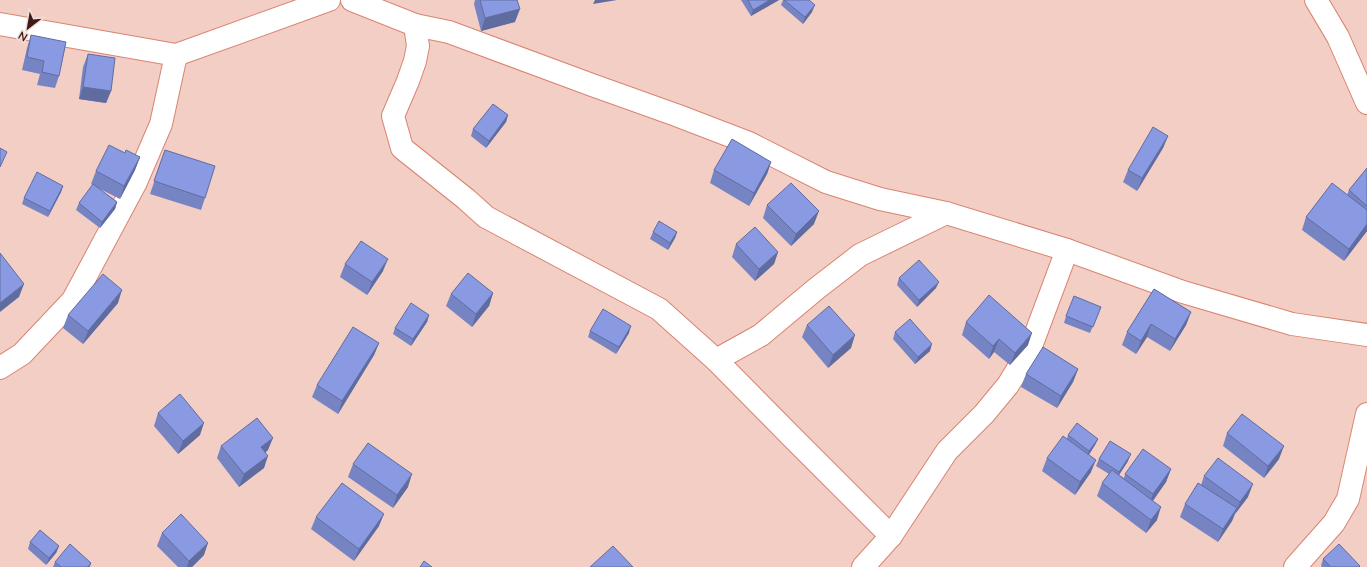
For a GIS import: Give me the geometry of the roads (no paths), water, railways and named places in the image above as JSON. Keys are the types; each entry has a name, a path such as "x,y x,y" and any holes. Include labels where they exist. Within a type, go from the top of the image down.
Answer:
{"street":[{"path":"0,24 176,55 329,0"},
{"path":"352,0 415,25 449,32 749,143 826,182 880,199 946,213 1067,250 1183,292 1292,324 1367,335"},
{"path":"1316,0 1338,37 1367,104"},
{"path":"415,25 418,46 415,61 408,82 393,116 402,148 460,194 486,217 659,309 716,360 891,536"},
{"path":"0,368 22,354 73,300 136,182 161,124 176,55"},
{"path":"716,360 761,335 816,289 860,255 946,213"},
{"path":"863,567 891,536 947,451 984,414 1012,379 1030,350 1067,250"},
{"path":"1295,567 1334,523 1348,499 1367,414"}]}
